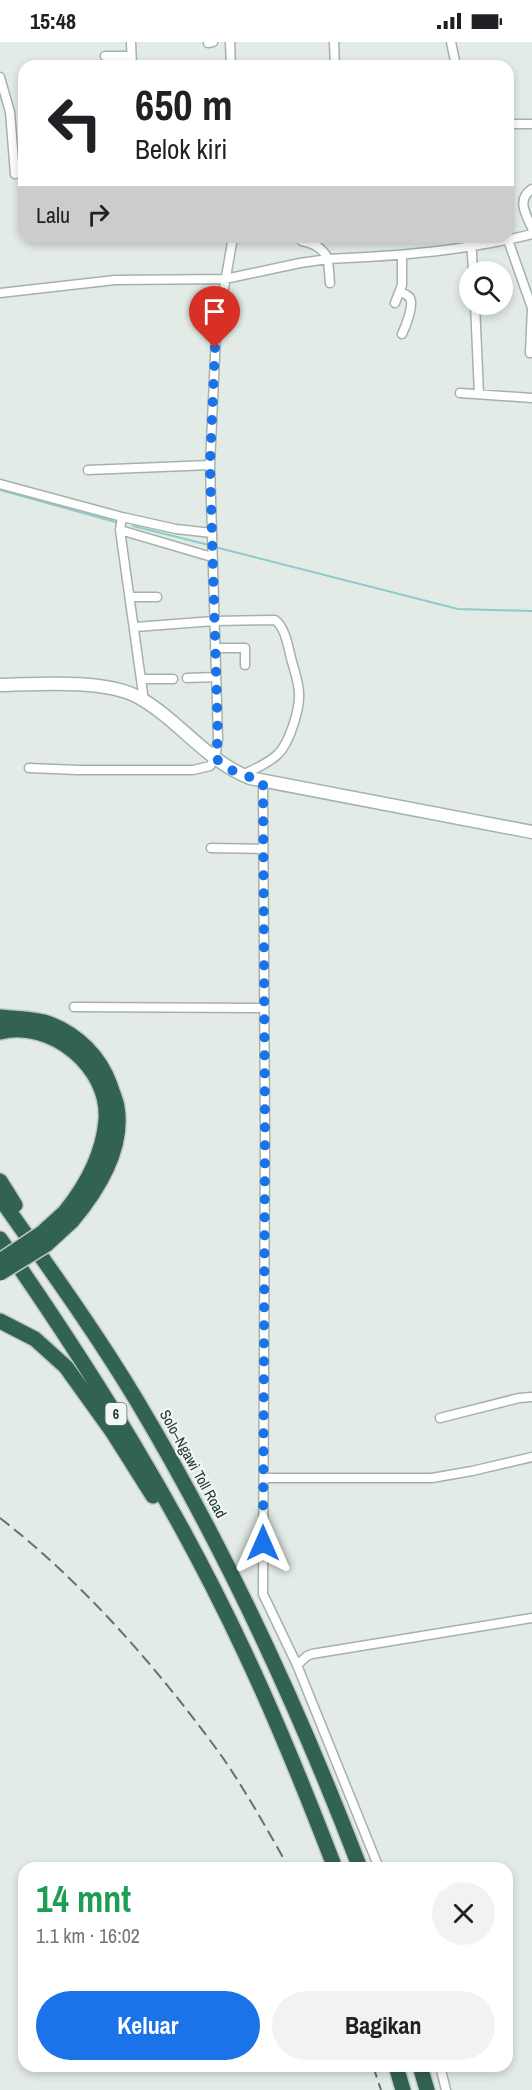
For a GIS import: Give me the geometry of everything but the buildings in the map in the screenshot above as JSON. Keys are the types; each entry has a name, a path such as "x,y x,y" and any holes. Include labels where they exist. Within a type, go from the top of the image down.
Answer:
{"highway":[{"path":"0,1017 41,1022 70,1035 84,1045 97,1059 107,1077 117,1107 118,1121 110,1160 86,1204 0,1261"},
{"path":"0,1032 29,1031 51,1037 70,1047 90,1069 106,1110 101,1148 69,1216 47,1244 0,1273"},
{"path":"0,1181 82,1315"},
{"name":"Solo–Ngawi Toll Road","path":"0,1198 82,1315 137,1401 210,1532 244,1596 318,1762 358,1862"},
{"name":"6","path":"0,1239 62,1327 159,1487 217,1597 266,1699 332,1862"},
{"path":"0,1321 35,1339 66,1367 112,1431 217,1597"},
{"path":"398,2072 403,2090"},
{"path":"422,2072 427,2090"}],"main road":[{"path":"0,685 69,685 128,692 144,701 215,758 242,775 263,782 532,832"}],"street":[{"path":"131,42 131,60"},
{"path":"230,42 231,60"},
{"path":"334,42 334,60"},
{"path":"451,42 455,60"},
{"path":"105,56 131,56"},
{"path":"0,77 10,112 14,139 15,174"},
{"path":"514,124 532,124"},
{"path":"532,189 523,199 525,213 532,228"},
{"path":"514,238 532,234"},
{"path":"29,768 193,770 210,766 215,758 218,739 210,465 216,334 232,243"},
{"path":"310,243 314,244 328,259 330,283"},
{"path":"471,243 472,261"},
{"path":"0,293 115,280 225,279 328,259 402,256 492,243"},
{"path":"509,243 532,308 530,353"},
{"path":"395,303 403,279 402,256"},
{"path":"400,292 409,296 411,301 409,316 402,334"},
{"path":"475,315 479,394"},
{"path":"460,393 532,398"},
{"path":"88,470 210,465"},
{"path":"0,484 121,523 212,547"},
{"path":"121,523 176,529 212,547"},
{"path":"121,523 144,701"},
{"path":"130,597 157,597"},
{"path":"135,627 214,621 275,620 279,623 288,645 298,682 297,709 292,728 282,750 266,763 242,775"},
{"path":"215,648 245,648 245,665"},
{"path":"187,678 216,677"},
{"path":"142,679 173,679"},
{"path":"263,782 263,1594 297,1665 377,1862"},
{"path":"211,848 263,849"},
{"path":"74,1006 264,1008"},
{"path":"440,1418 519,1398 532,1397"},
{"path":"264,1478 436,1478 472,1472 532,1457"},
{"path":"297,1665 312,1654 532,1618"},
{"path":"442,2072 446,2090"}],"waterway":[{"path":"0,490 119,523"},
{"path":"133,526 209,545"},
{"path":"215,547 458,609 532,611"}],"railway":[{"path":"0,1518 62,1571 91,1600 174,1693 232,1771 286,1862"},
{"path":"375,2072 381,2090"}],"route":[{"path":"215,348 210,465 218,739 215,758 231,770 263,782 265,1136 263,1543"}]}
